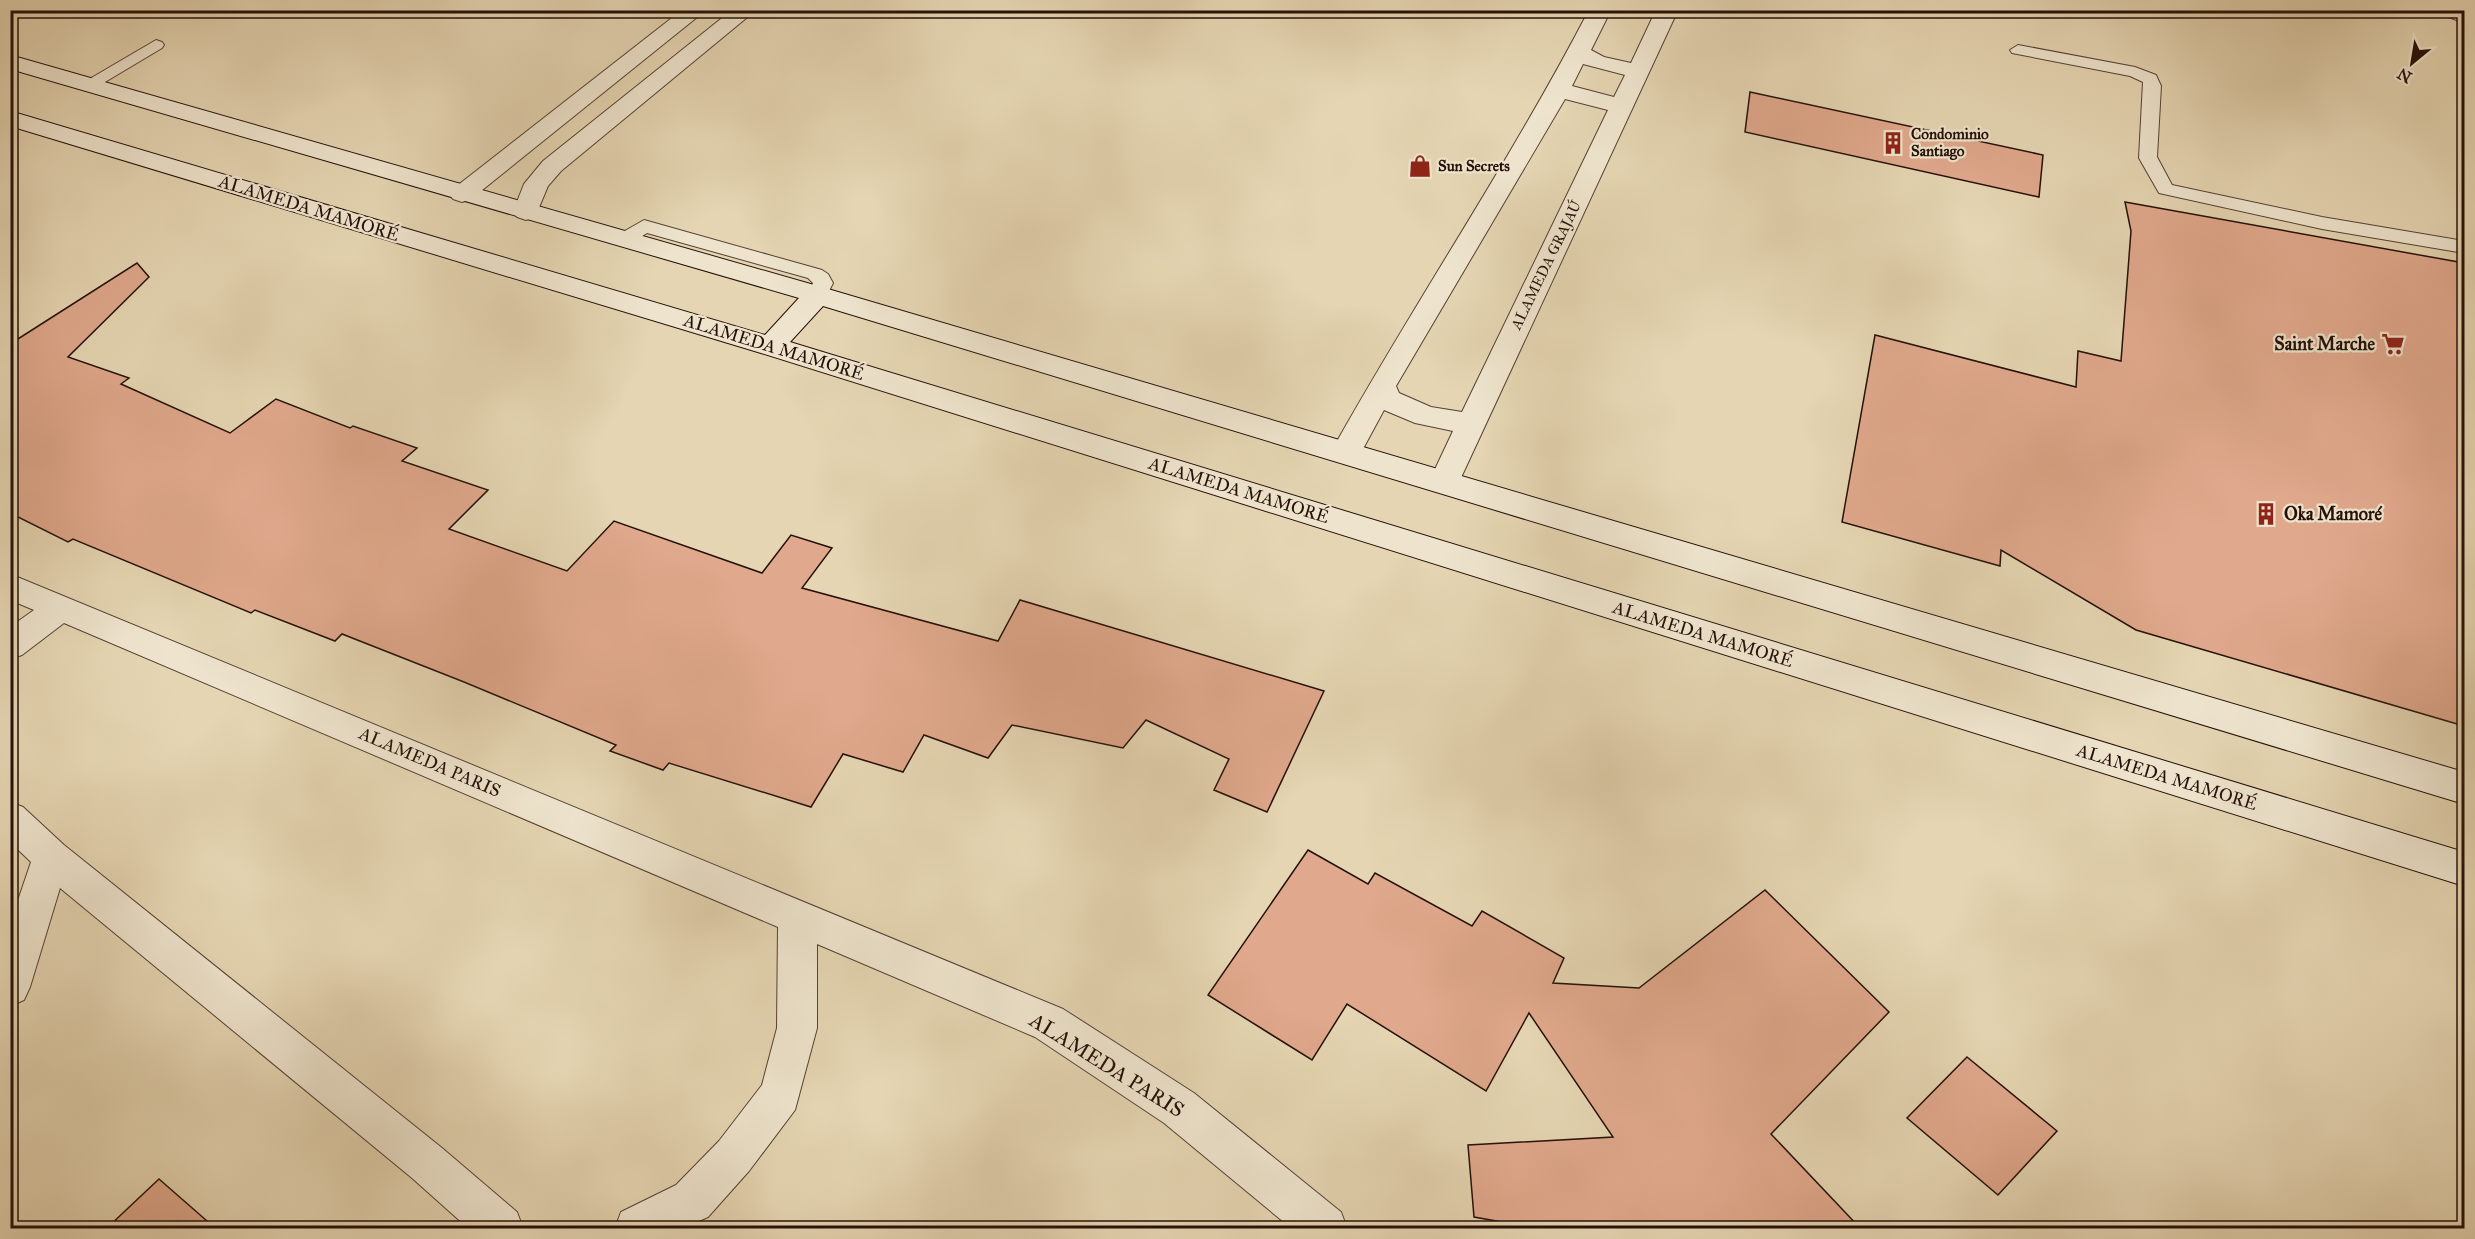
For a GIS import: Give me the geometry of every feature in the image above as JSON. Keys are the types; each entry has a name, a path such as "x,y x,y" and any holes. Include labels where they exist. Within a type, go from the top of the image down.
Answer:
{"main road":[{"path":"462,194 696,10"},
{"path":"526,212 536,184 578,144 746,10"},
{"path":"1346,452 1382,386 1559,90 1580,53 1600,10"},
{"name":"ALAMEDA GRAJAÚ","path":"1444,482 1667,10"},
{"path":"1580,53 1597,63 1640,71"},
{"path":"10,62 818,295 2464,788"},
{"path":"1559,90 1622,106"},
{"name":"ALAMEDA MAMORÉ","path":"10,118 771,346 2464,869"},
{"path":"543,131 578,144"},
{"path":"771,346 818,295"},
{"path":"1382,386 1386,399 1425,416 1470,424"},
{"name":"ALAMEDA PARIS","path":"10,586 1049,1023 1179,1108 1325,1228"},
{"path":"10,646 62,607"},
{"path":"10,818 51,857 427,1162 501,1228"},
{"path":"10,987 51,857"},
{"path":"637,1228 692,1201 734,1156 780,1095 797,1028 797,918"}],"lane":[{"path":"2445,10 2464,18"},
{"path":"89,84 156,45"},
{"path":"2018,50 2135,72 2150,79 2153,86 2148,158 2156,168 2165,189 2322,223 2464,247"}],"building":[{"name":"Condominio Santiago","path":"1750,92 2043,155 2039,197 1745,132"},
{"path":"2125,202 2464,263 2464,726 2136,630 2001,550 2000,566 1842,522 1875,335 2076,387 2078,351 2121,361 2131,231"},
{"path":"137,263 149,277 68,357 129,378 121,384 230,433 276,399 350,428 353,426 417,448 402,461 488,490 449,529 567,571 614,521 762,573 791,535 832,548 802,588 998,641 1020,600 1324,691 1267,812 1214,790 1229,759 1146,720 1123,748 1012,725 988,758 924,735 903,772 843,754 811,807 669,763 663,770 610,751 616,745 464,682 342,634 335,641 255,610 251,613 73,539 68,542 10,513 10,344"},
{"path":"1308,850 1368,884 1375,873 1472,926 1482,911 1564,958 1553,983 1639,988 1765,890 1889,1012 1771,1134 1860,1228 1536,1228 1474,1217 1468,1145 1613,1137 1529,1013 1486,1091 1347,1004 1312,1060 1208,995"},
{"path":"1967,1057 2057,1131 1998,1195 1907,1118"},
{"path":"159,1179 215,1228 107,1228"}],"place":[{"name":"Condominio Santiago","path":"1893,143"},
{"name":"Sun Secrets","path":"1420,166"},
{"name":"Saint Marche","path":"2393,344"},
{"name":"Oka Mamoré","path":"2266,514"}]}
